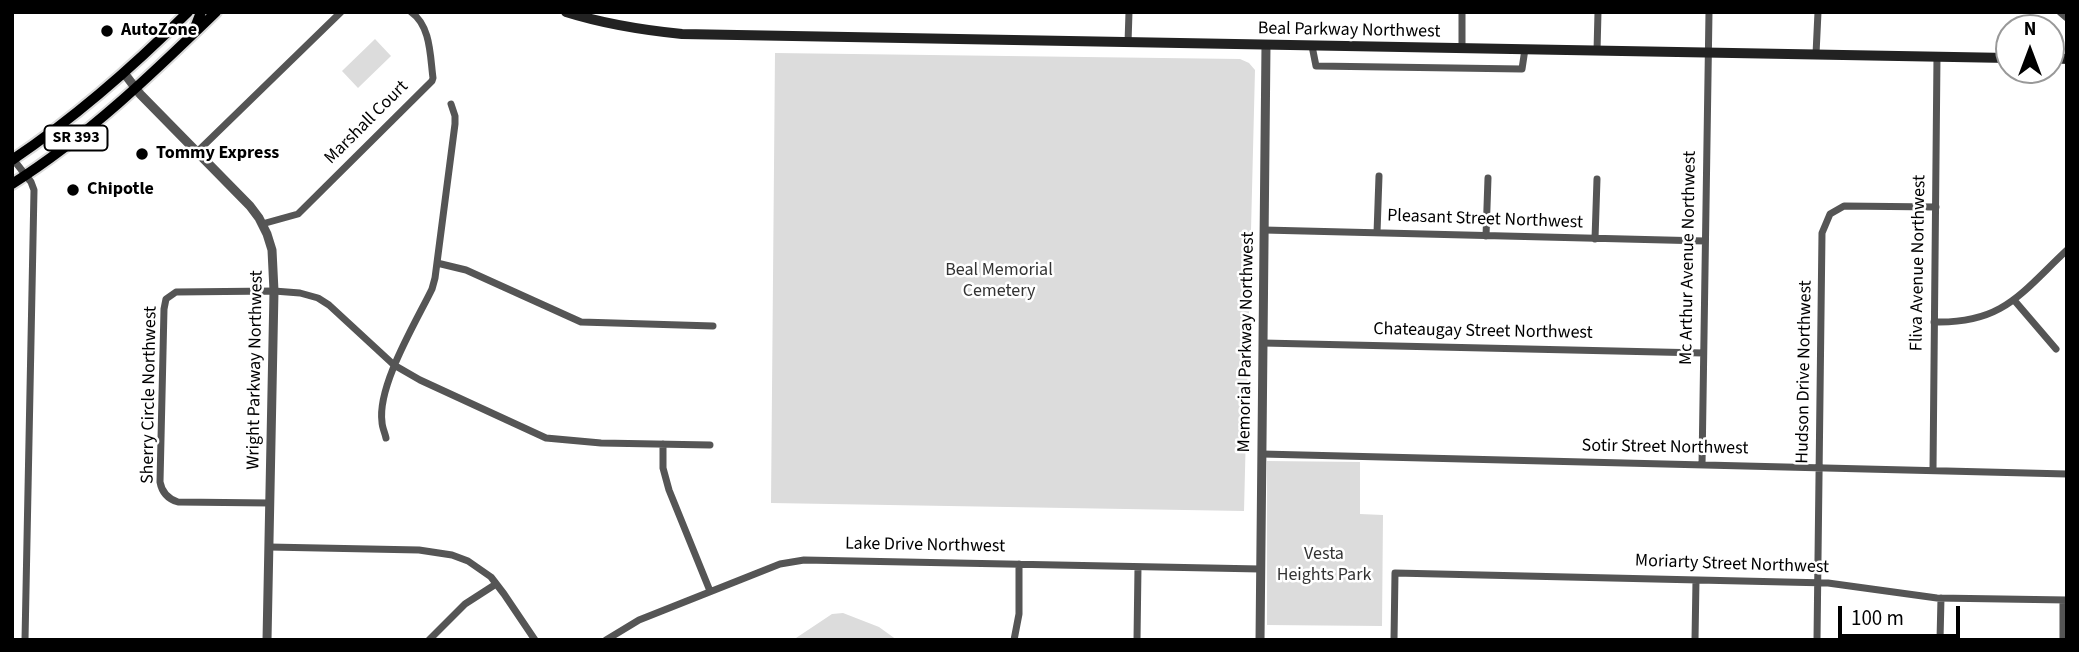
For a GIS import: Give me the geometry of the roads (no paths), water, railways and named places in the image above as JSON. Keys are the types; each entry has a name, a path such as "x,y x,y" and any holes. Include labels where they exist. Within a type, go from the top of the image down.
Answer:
{"main road":[{"name":"SR 393","path":"13,160 124,74 188,12"},
{"path":"189,38 201,12"},
{"name":"SR 393","path":"12,184 101,119 216,12"},
{"name":"Beal Parkway Northwest","path":"566,12 599,17 643,30 682,34 1995,58"}],"street":[{"path":"197,152 341,12"},
{"name":"Marshall Court","path":"262,224 298,214 432,80 428,36 420,20 411,12"},
{"path":"1128,43 1129,12"},
{"path":"1462,12 1462,48"},
{"path":"1597,51 1598,12"},
{"name":"Mc Arthur Avenue Northwest","path":"1702,465 1709,12"},
{"path":"1816,54 1818,12"},
{"path":"2060,12 2067,18"},
{"name":"Memorial Parkway Northwest","path":"1260,640 1266,45"},
{"path":"1312,46 1316,66 1522,69 1525,49"},
{"name":"Fliva Avenue Northwest","path":"1933,470 1937,57"},
{"name":"Wright Parkway Northwest","path":"124,74 250,206 262,224 272,250 274,291 267,640"},
{"path":"387,438 382,422 383,401 394,365 432,289 437,263 455,124 451,104"},
{"path":"13,160 34,190 25,640"},
{"path":"1377,233 1379,176"},
{"path":"1486,236 1488,178"},
{"path":"1595,239 1597,179"},
{"name":"Hudson Drive Northwest","path":"1817,640 1822,233 1830,214 1844,206 1936,207"},
{"name":"Pleasant Street Northwest","path":"1264,230 1704,242"},
{"path":"1934,322 1956,323 1980,318 1999,310 2014,300 2067,250"},
{"path":"437,263 466,270 581,322 713,326"},
{"name":"Sherry Circle Northwest","path":"270,503 178,502 170,499 161,487 161,442 166,299 181,290 274,291"},
{"path":"274,291 300,293 318,298 394,365 420,380 546,438 556,441 710,444"},
{"path":"2014,300 2056,349"},
{"name":"Chateaugay Street Northwest","path":"1263,343 1703,353"},
{"path":"663,444 663,468 669,489 710,591"},
{"name":"Sotir Street Northwest","path":"1262,454 2067,474"},
{"path":"269,547 419,550 440,552 468,561 491,577 535,640"},
{"name":"Lake Drive Northwest","path":"607,640 639,620 710,591 780,564 804,560 1261,569"},
{"path":"1014,640 1018,614 1019,564"},
{"path":"1137,640 1138,567"},
{"name":"Moriarty Street Northwest","path":"1394,640 1395,573 1818,583 1941,598 2065,600"},
{"path":"1695,640 1696,580"},
{"path":"429,640 465,604 496,584"},
{"path":"1940,640 1941,598"},
{"path":"2063,640 2065,600"}],"place":[{"name":"AutoZone","path":"107,31"},
{"name":"Tommy Express","path":"142,154"},
{"name":"Chipotle","path":"73,190"}],"park label":[{"name":"Beal Memorial Cemetery","path":"999,281"},
{"name":"Vesta Heights Park","path":"1324,565"}]}
